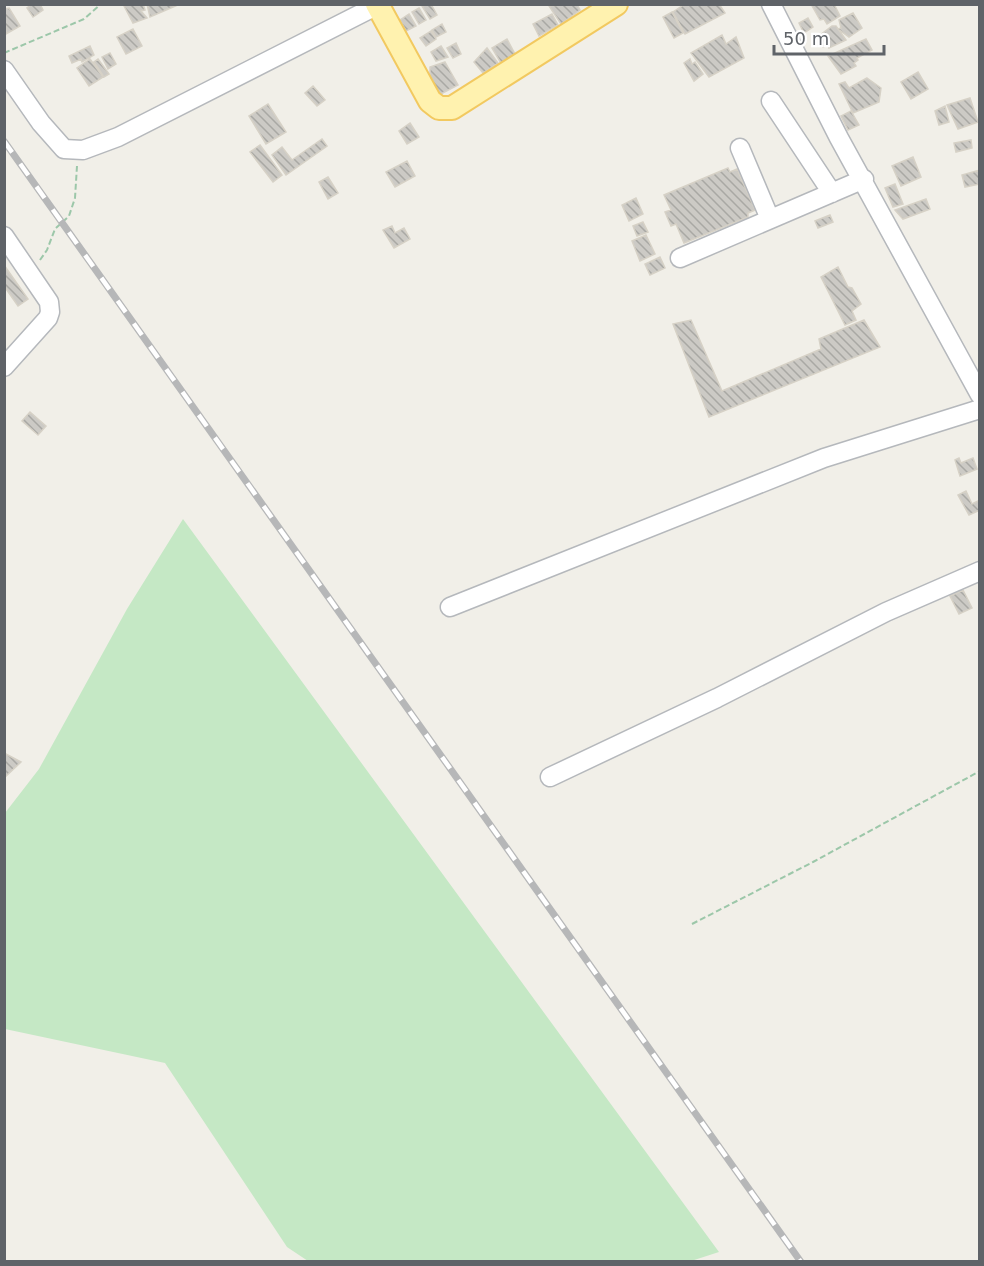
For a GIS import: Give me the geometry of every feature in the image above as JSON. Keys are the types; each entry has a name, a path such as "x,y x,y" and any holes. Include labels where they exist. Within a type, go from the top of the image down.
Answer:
{"main road":[{"path":"377,5 430,101 440,108 452,108 616,4"}],"street":[{"path":"771,4 839,138 864,179 980,394"},
{"path":"4,70 41,123 63,149 83,150 118,137 377,5"},
{"path":"771,101 832,193"},
{"path":"740,148 770,219"},
{"path":"680,258 864,179"},
{"path":"4,236 49,302 50,312 4,367"},
{"path":"450,607 824,458 980,409"},
{"path":"550,777 717,698 886,612 980,571"}],"path":[{"path":"4,53 84,19 101,4"},
{"path":"29,273 47,250 55,229 69,216 75,198 75,173 83,150"},
{"path":"692,924 813,862 980,771"}],"green space":[{"path":"183,519 719,1252 688,1262 308,1261 287,1247 165,1063 5,1029 5,813 39,769 127,609"}],"building":[{"path":"32,4 40,4 43,10 33,17 27,8"},
{"path":"123,4 143,4 145,10 141,11 147,18 133,23"},
{"path":"147,4 180,4 150,17"},
{"path":"431,4 437,15 430,19 422,6"},
{"path":"577,4 580,10 561,24 549,6"},
{"path":"685,4 719,4 725,13 685,34 673,12"},
{"path":"811,4 834,4 840,16 827,24 824,19 820,20"},
{"path":"9,8 20,26 6,34 4,9"},
{"path":"419,8 426,20 419,24 412,12"},
{"path":"672,12 683,33 674,38 663,17"},
{"path":"853,13 862,28 849,37 838,29 841,28 839,20"},
{"path":"409,14 416,26 406,31 400,20"},
{"path":"552,14 558,25 539,36 533,24"},
{"path":"808,18 813,27 804,33 799,23"},
{"path":"442,24 446,32 436,37 432,30"},
{"path":"832,26 836,26 846,40 829,48 828,45 823,47 820,41 824,39 819,36"},
{"path":"133,29 142,46 126,54 117,37"},
{"path":"431,31 436,39 426,46 420,38"},
{"path":"722,35 726,44 736,37 744,58 709,77 691,53"},
{"path":"507,39 516,56 502,65 492,48"},
{"path":"866,39 872,50 857,58 858,60 854,63 856,66 841,74 828,56"},
{"path":"456,43 461,54 453,58 447,48"},
{"path":"90,46 94,55 82,62 81,59 72,63 69,56"},
{"path":"441,46 448,57 436,61 431,52"},
{"path":"487,48 498,63 483,73 474,62"},
{"path":"110,53 116,64 108,69 102,57"},
{"path":"90,59 103,77 89,86 77,68"},
{"path":"98,59 109,74 104,77 94,62"},
{"path":"690,59 692,64 695,62 703,74 694,81 684,63"},
{"path":"445,62 458,85 439,95 430,75 430,67"},
{"path":"918,72 928,89 911,99 901,82"},
{"path":"867,78 881,88 879,102 853,113 839,84 845,82 849,88"},
{"path":"313,86 325,100 317,106 305,93"},
{"path":"970,98 978,122 958,129 947,105"},
{"path":"268,104 286,132 266,144 249,116"},
{"path":"945,106 949,122 939,125 935,111"},
{"path":"851,111 859,125 848,130 841,116"},
{"path":"410,123 419,137 407,144 399,131"},
{"path":"322,139 327,146 286,175 272,155 282,147 292,160"},
{"path":"971,140 972,148 956,152 954,143"},
{"path":"260,145 282,175 273,182 250,152"},
{"path":"913,157 921,177 901,186 892,166"},
{"path":"407,161 415,176 395,187 386,172"},
{"path":"728,168 730,172 737,169 755,210 748,213 748,217 684,243 676,224 671,226 665,212 671,210 664,195"},
{"path":"980,170 980,184 965,187 962,175"},
{"path":"328,177 338,193 328,199 319,182"},
{"path":"895,184 903,204 893,207 885,188"},
{"path":"636,198 643,214 629,221 622,205"},
{"path":"926,199 930,209 903,219 895,210"},
{"path":"830,215 833,222 818,228 815,221"},
{"path":"643,222 648,232 637,236 633,226"},
{"path":"392,226 395,233 404,228 410,239 394,248 383,230"},
{"path":"646,235 655,254 640,261 632,241"},
{"path":"660,257 665,268 650,275 645,264"},
{"path":"4,265 28,299 18,306 4,286"},
{"path":"838,267 848,287 852,288 861,304 852,311 856,320 845,325 821,277"},
{"path":"691,320 722,391 821,349 819,339 864,320 880,347 709,417 673,324"},
{"path":"30,412 46,426 38,435 22,421"},
{"path":"959,458 961,463 973,458 977,469 960,476 955,460"},
{"path":"966,491 972,504 980,500 980,510 969,515 958,495"},
{"path":"963,590 972,608 959,614 950,596"},
{"path":"4,753 21,762 4,778"}],"railway":[{"path":"4,141 801,1262"}]}
